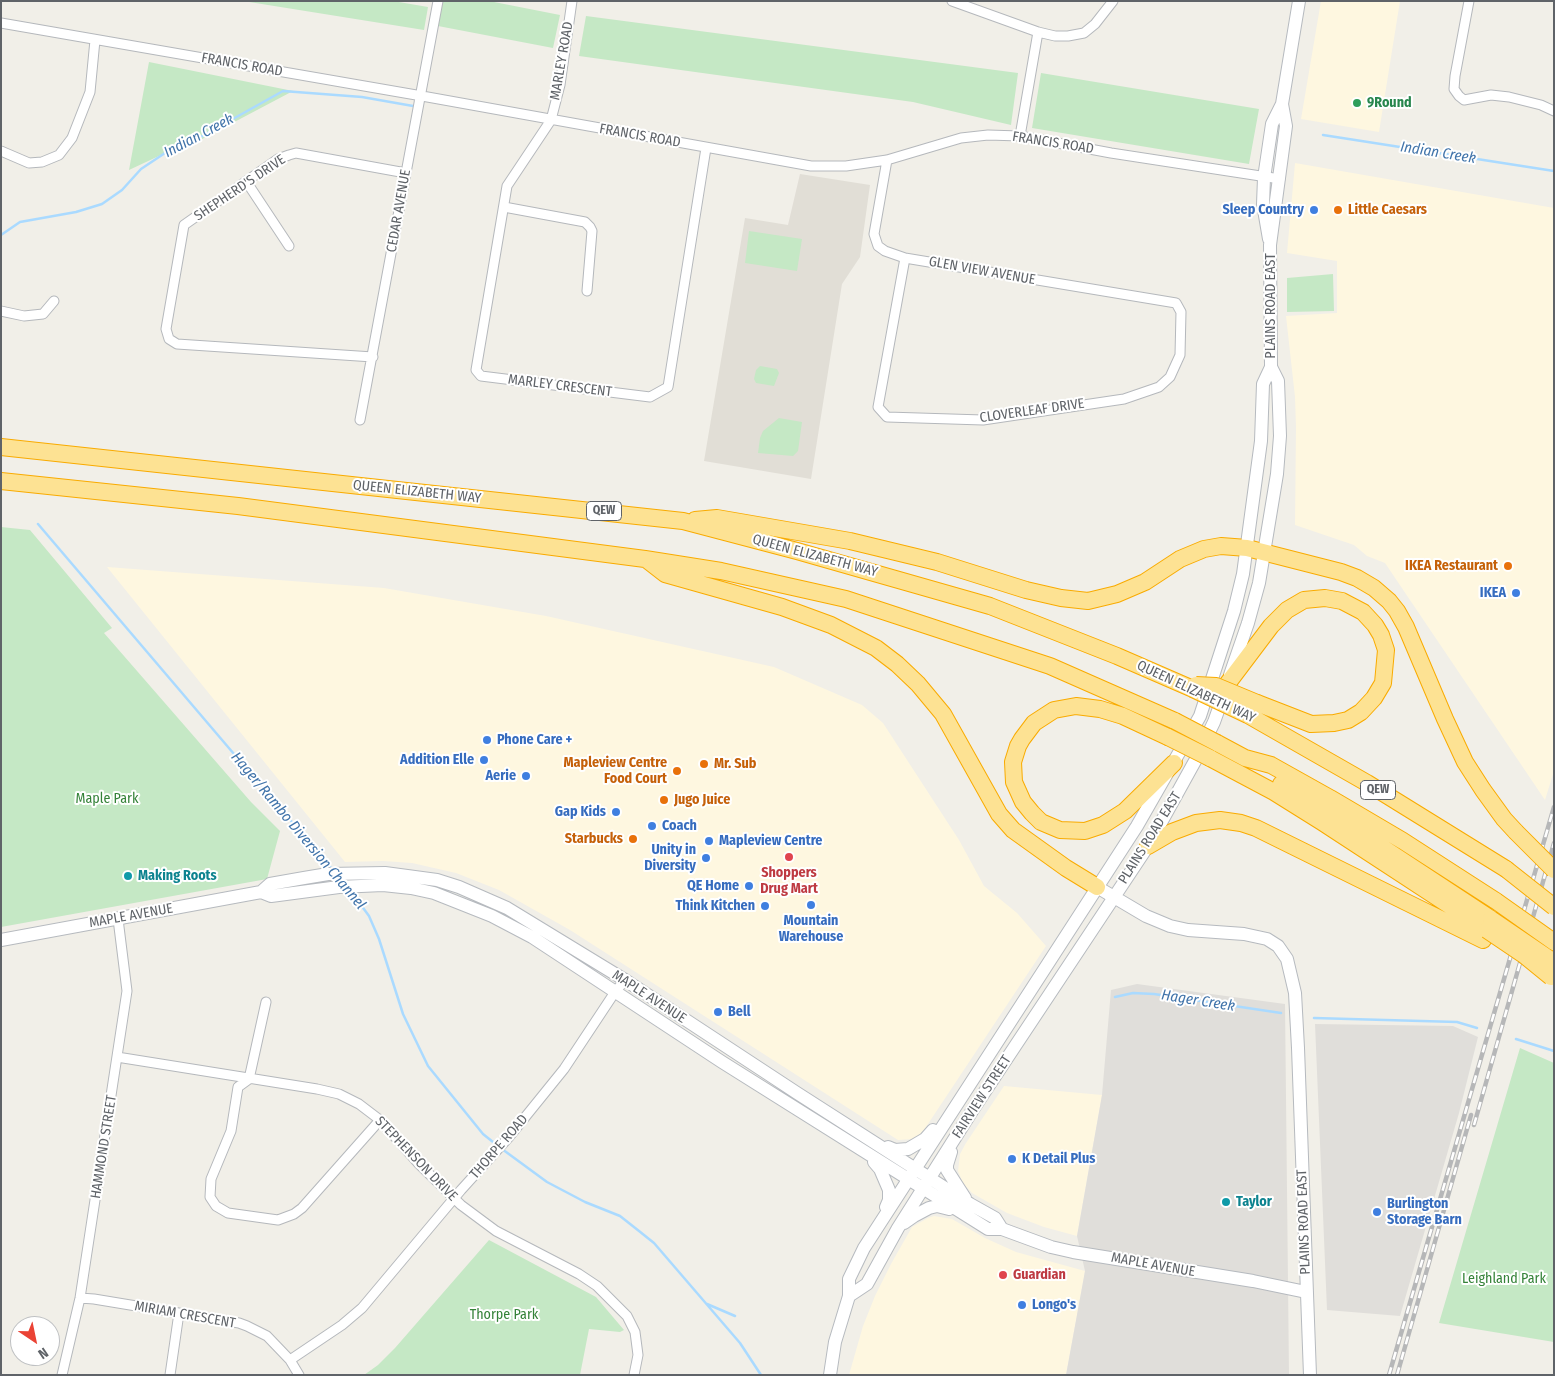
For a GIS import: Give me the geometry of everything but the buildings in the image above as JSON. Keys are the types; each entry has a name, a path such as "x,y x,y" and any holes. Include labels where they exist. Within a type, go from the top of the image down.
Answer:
{"highway":[{"name":"QUEEN ELIZABETH WAY","path":"1,447 683,521 816,556 990,606 1252,709 1506,869 1554,907"},
{"name":"QEW","path":"1,481 238,506 646,559 721,571 846,599 1050,666 1175,721 1214,750 1271,765 1403,841 1496,901 1554,942"},
{"path":"683,521 717,518 850,541 937,562 1026,590 1061,598 1088,601 1117,594 1145,582 1180,559 1204,549 1221,546 1255,550 1341,572 1357,578 1374,588 1389,601 1406,627 1465,762 1483,790 1504,819 1554,870"},
{"path":"646,559 665,574 782,607 831,625 876,648 897,664 918,684 943,714 999,814 1013,830 1066,868 1097,887"},
{"path":"1228,683 1271,626 1287,610 1304,600 1325,598 1342,601 1363,612 1375,625 1386,650 1383,683 1374,698 1360,712 1348,720 1311,724 1252,709"},
{"path":"1174,764 1125,811 1104,825 1086,830 1060,830 1041,822 1023,802 1014,782 1013,762 1022,738 1034,722 1054,710 1076,706 1100,708 1124,716 1168,737 1214,750 1274,792 1553,973"},
{"path":"1245,758 1268,776 1327,811 1487,930 1553,973"},
{"path":"1148,846 1177,830 1196,823 1220,820 1241,823 1487,930"},
{"path":"1506,869 1554,896"}],"main road":[{"name":"PLAINS ROAD EAST","path":"1270,245 1263,204 1264,178 1272,124 1282,104 1299,1"},
{"name":"PLAINS ROAD EAST","path":"1097,887 1137,826 1200,716 1255,550 1277,474 1280,436 1278,382 1271,367 1270,245 1286,126 1282,104"},
{"name":"PLAINS ROAD EAST","path":"1271,367 1263,384 1262,441 1255,550 1259,583 1248,623 1214,722 1195,761 1148,846 1113,896 1146,916 1178,928 1244,934 1267,939 1278,946 1287,959 1295,994 1298,1042 1310,1375"},
{"name":"MAPLE AVENUE","path":"1,940 261,892 270,884 328,874 385,873 437,880 459,887 507,908 625,980 930,1178 966,1209"},
{"name":"MAPLE AVENUE","path":"261,892 271,896 339,887 383,885 434,893 492,916 532,936 722,1062 907,1180 966,1209 995,1218 1002,1229 1051,1248 1253,1281 1306,1292"},
{"path":"1097,887 1113,896"},
{"name":"FAIRVIEW STREET","path":"830,1375 835,1342 849,1296 849,1279 882,1219 1097,887"},
{"name":"FAIRVIEW STREET","path":"849,1296 867,1284 922,1189 1113,896"},
{"path":"875,1142 895,1150 908,1149 916,1145 925,1139 966,1090"},
{"path":"898,1228 929,1208 937,1206 966,1209 947,1170 949,1156 963,1126"},
{"path":"868,1154 880,1169 890,1190 889,1200 882,1219"}],"street":[{"name":"CEDAR AVENUE","path":"360,420 422,96 438,1"},
{"name":"MARLEY ROAD","path":"551,120 560,85 572,1"},
{"path":"952,1 1038,32 1055,36 1084,33 1095,24 1113,1"},
{"path":"1468,1 1454,89 1464,100 1491,95 1509,97 1541,105 1554,112"},
{"name":"FRANCIS ROAD","path":"1,23 811,166 846,166 887,160 960,138 988,135 1020,136 1264,178 1280,179"},
{"path":"1020,136 1038,32"},
{"path":"1,152 30,163 42,162 59,155 72,138 90,92 95,40"},
{"name":"MARLEY CRESCENT","path":"551,120 507,186 476,370 481,376 650,397 668,387 706,148"},
{"name":"SHEPHERD'S DRIVE","path":"373,357 177,344 168,338 166,329 184,225 278,159 296,154 406,173"},
{"name":"GLEN VIEW AVENUE","path":"887,160 874,228 874,238 878,246 885,251 905,258 1176,303"},
{"path":"246,181 289,246"},
{"path":"504,207 585,222 590,227 592,231 587,291"},
{"name":"CLOVERLEAF DRIVE","path":"905,258 878,407 887,417 983,420 1124,398 1159,387 1170,377 1180,355 1180,312 1176,303"},
{"path":"1,311 24,316 43,314 54,301"},
{"name":"HAMMOND STREET","path":"62,1375 80,1298 127,990 118,919"},
{"name":"THORPE ROAD","path":"290,1360 342,1325 362,1308 564,1069 625,980"},
{"path":"266,1002 248,1079 238,1087 231,1132 211,1179 210,1197 216,1206 228,1212 278,1220 294,1214 302,1208 380,1120"},
{"name":"STEPHENSON DRIVE","path":"118,1057 317,1089 339,1094 360,1104 380,1120 419,1164 454,1198 496,1231 579,1274 597,1286 628,1316 635,1332 638,1355 634,1375"},
{"name":"MIRIAM CRESCENT","path":"80,1298 247,1326 267,1336 290,1360 299,1375"},
{"path":"170,1375 179,1314"}],"shaded area":[{"path":"1321,1 1400,1 1379,132 1301,119"},
{"path":"1295,163 1554,208 1554,771 1545,800 1385,563 1367,556 1354,545 1295,525 1295,397 1286,316 1337,313 1337,261 1287,253"},
{"path":"800,174 870,185 860,257 842,284 811,479 704,461 745,218 788,225"},
{"path":"107,567 384,588 546,616 774,667 862,705 883,723 959,840 984,886 1017,913 1046,946 922,1133 913,1139 898,1140 570,930 499,890 456,873 412,863 383,861 345,862"},
{"path":"1137,984 1285,1004 1289,1375 1066,1375 1085,1271 1077,1236 1102,1095 1111,990"},
{"name":"Burlington Storage Barn","path":"1315,1024 1453,1026 1478,1037 1459,1113 1400,1316 1327,1310"},
{"path":"1004,1086 1102,1095 1077,1236 1044,1227 1007,1213 972,1193 963,1183 958,1171 960,1154"},
{"path":"934,1216 952,1219 985,1238 1016,1252 1085,1271 1066,1375 849,1375 863,1326 891,1264 912,1227"}],"green space":[{"path":"243,1 393,1 428,7 424,30"},
{"path":"443,1 489,1 560,15 553,48 438,26"},
{"path":"586,16 1018,73 1011,125 913,102 579,56"},
{"path":"149,62 293,91 189,146 161,155 129,170"},
{"path":"1041,73 1259,109 1249,164 1032,128"},
{"path":"749,231 802,239 797,271 745,263"},
{"path":"1333,274 1334,311 1287,312 1287,278"},
{"path":"760,366 777,369 779,373 774,386 756,383 754,379 756,370"},
{"path":"779,418 802,422 798,451 793,456 758,453 763,431"},
{"name":"Maple Park","path":"1,527 30,530 112,628 104,633 251,802 280,831 267,879 1,927"},
{"name":"Leighland Park","path":"1520,1048 1554,1063 1554,1342 1439,1323"},
{"name":"Thorpe Park","path":"489,1240 596,1297 624,1330 620,1332 589,1329 580,1375 364,1375 378,1365 395,1348"}],"waterway":[{"name":"Indian Creek","path":"1,235 20,222 76,212 102,204 122,190 141,169 171,149 197,139 283,91 362,97 413,106"},
{"name":"Indian Creek","path":"1323,135 1554,171"},
{"name":"Hager/Rambo Diversion Channel","path":"38,524 332,869"},
{"name":"Hager/Rambo Diversion Channel","path":"350,890 369,916 379,939 403,1014 428,1066 483,1134 498,1146"},
{"name":"Hager Creek","path":"1115,997 1133,993 1154,994 1281,1013"},
{"name":"Hager Creek","path":"1314,1018 1457,1022 1477,1028"},
{"name":"Hager Creek","path":"1516,1039 1554,1051"},
{"name":"Hager/Rambo Diversion Channel","path":"502,1149 547,1182 585,1202 620,1216 654,1243 740,1343 761,1375"},
{"name":"Hager Creek","path":"707,1304 735,1316"}],"railway":[{"path":"1389,1375 1554,807"},
{"path":"1474,1125 1554,843"},
{"path":"1397,1375 1471,1115"}],"place":[{"name":"9Round","path":"1357,103"},
{"name":"Sleep Country","path":"1314,210"},
{"name":"Little Caesars","path":"1338,210"},
{"name":"IKEA Restaurant","path":"1508,566"},
{"name":"IKEA","path":"1516,593"},
{"name":"Phone Care +","path":"487,740"},
{"name":"Addition Elle","path":"484,760"},
{"name":"Mr. Sub","path":"704,764"},
{"name":"Mapleview Centre Food Court","path":"677,771"},
{"name":"Aerie","path":"526,776"},
{"name":"Jugo Juice","path":"664,800"},
{"name":"Gap Kids","path":"616,812"},
{"name":"Coach","path":"652,826"},
{"name":"Starbucks","path":"633,839"},
{"name":"Mapleview Centre","path":"709,841"},
{"name":"Shoppers Drug Mart","path":"789,857"},
{"name":"Unity in Diversity","path":"706,858"},
{"name":"Making Roots","path":"128,876"},
{"name":"QE Home","path":"749,886"},
{"name":"Mountain Warehouse","path":"811,905"},
{"name":"Think Kitchen","path":"765,906"},
{"name":"Bell","path":"718,1012"},
{"name":"K Detail Plus","path":"1012,1159"},
{"name":"Taylor","path":"1226,1202"},
{"name":"Burlington Storage Barn","path":"1377,1212"},
{"name":"Guardian","path":"1003,1275"},
{"name":"Longo's","path":"1022,1305"}]}
